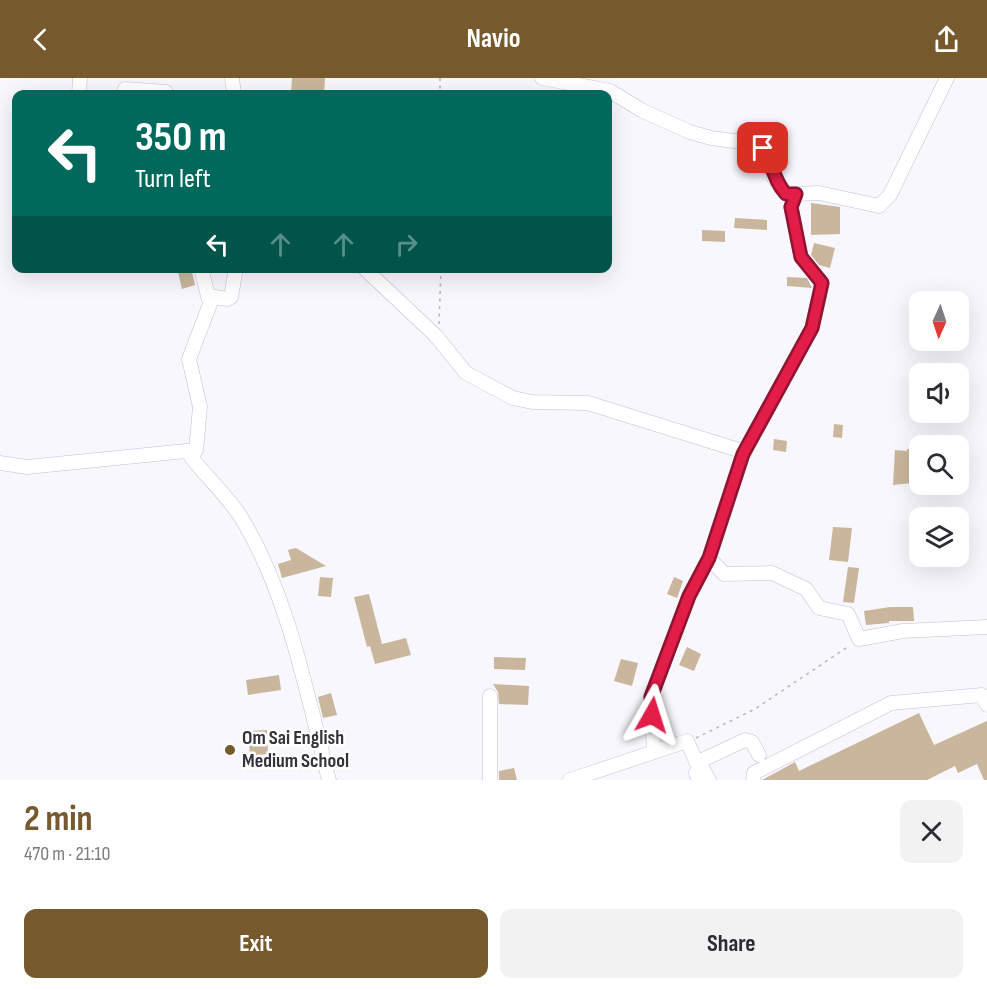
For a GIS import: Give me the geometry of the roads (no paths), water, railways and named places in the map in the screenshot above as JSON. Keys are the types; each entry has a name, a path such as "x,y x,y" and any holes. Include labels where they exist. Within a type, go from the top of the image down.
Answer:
{"street":[{"path":"542,78 605,90"},
{"path":"612,92 644,111 690,132 711,138 756,144 763,148 770,159 778,185 786,194 819,193 879,206 890,195 947,78"},
{"path":"126,87 166,88"},
{"path":"654,752 651,697 689,596 709,558 745,452 812,328 822,283 801,257 791,207 796,194"},
{"path":"202,273 210,304 189,359 200,407 196,450 191,457 245,523 274,586 301,673 329,780"},
{"path":"208,296 227,299 231,297 235,273"},
{"path":"369,273 436,336 466,373 513,398 522,401 588,403 745,452"},
{"path":"0,463 27,467 196,450"},
{"path":"709,558 724,574 739,576 759,572 795,582 810,593 819,608 848,614 859,639 903,631 987,627"},
{"path":"490,696 490,780"},
{"path":"753,780 754,774 891,703 985,698"},
{"path":"570,780 687,741 702,773 745,740 752,742 759,754"}],"place":[{"name":"Om Sai English Medium School","path":"230,750"}]}
